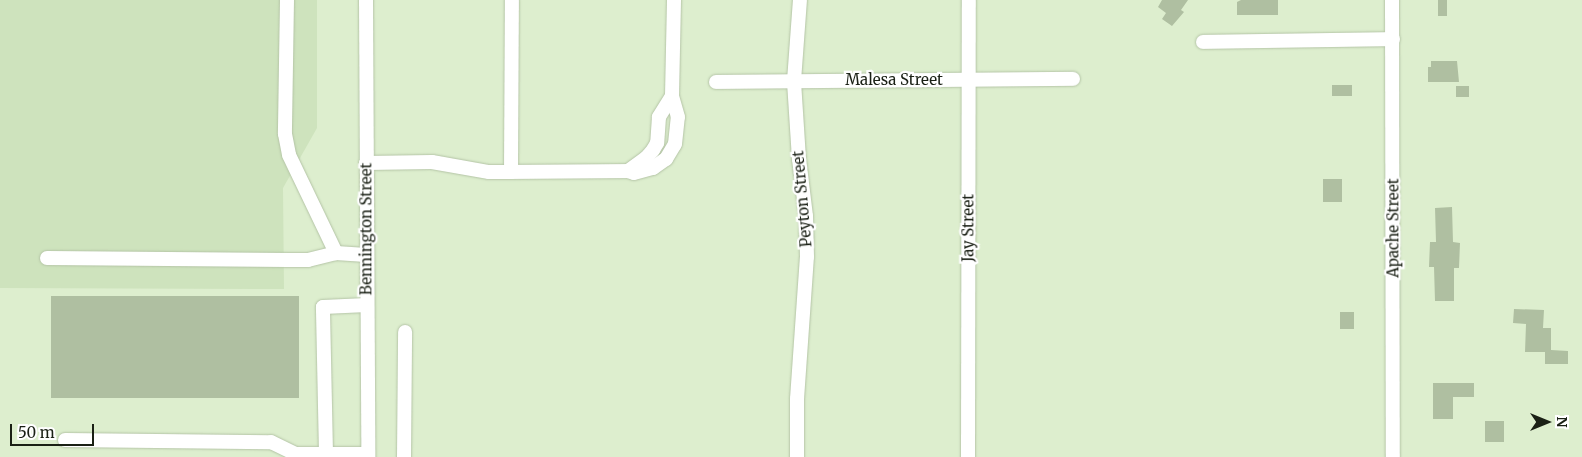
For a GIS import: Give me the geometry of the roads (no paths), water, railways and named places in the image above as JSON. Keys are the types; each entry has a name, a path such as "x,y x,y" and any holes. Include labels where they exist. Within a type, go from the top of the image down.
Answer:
{"street":[{"path":"287,0 285,134 289,155 336,253"},
{"name":"Bennington Street","path":"366,0 368,456"},
{"path":"511,172 512,0"},
{"path":"366,163 432,162 489,172 628,171 646,158 653,150 657,143 659,117 672,96 674,0"},
{"name":"Peyton Street","path":"797,457 797,399 807,257 806,216 798,159 794,81 800,0"},
{"name":"Jay Street","path":"968,457 969,0"},
{"name":"Apache Street","path":"1392,0 1394,457"},
{"path":"1204,42 1392,40"},
{"name":"Malesa Street","path":"716,82 1073,79"},
{"path":"47,258 308,260 336,253 366,255"},
{"path":"326,454 323,307 367,305"},
{"path":"404,457 405,332"},
{"path":"65,440 272,442 296,454 368,456"}]}
